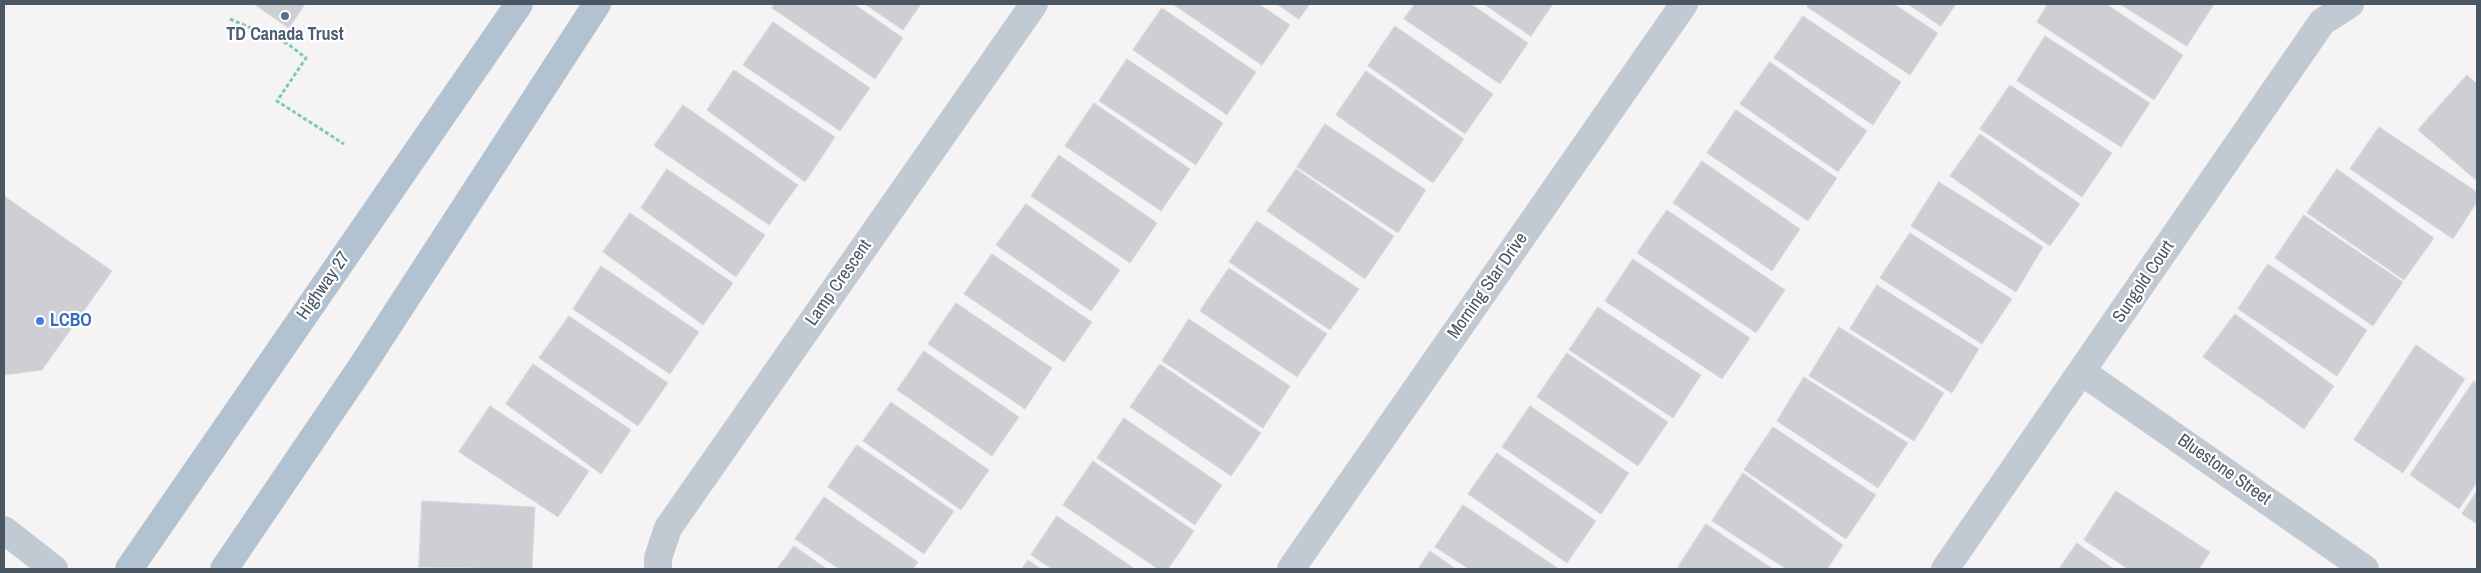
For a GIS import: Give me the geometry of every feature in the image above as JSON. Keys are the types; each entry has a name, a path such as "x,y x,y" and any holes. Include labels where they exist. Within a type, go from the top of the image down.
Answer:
{"main road":[{"name":"Highway 27","path":"129,569 519,4"},
{"path":"224,569 362,366 597,4"}],"street":[{"name":"Lamp Crescent","path":"658,569 658,558 668,528 1034,4"},
{"name":"Morning Star Drive","path":"1291,569 1684,4"},
{"name":"Sungold Court","path":"1945,569 2322,22 2350,4"},
{"name":"Bluestone Street","path":"2082,372 2365,569"},
{"path":"4,530 54,569"}],"path":[{"path":"230,19 288,44 306,58 276,100 344,144"}],"building":[{"name":"TD Canada Trust","path":"254,4 305,4 289,28"},
{"path":"775,4 854,4 903,38 875,79 772,8"},
{"path":"865,4 921,4 903,30"},
{"path":"1173,4 1259,4 1290,25 1262,65"},
{"path":"1277,4 1310,4 1299,19"},
{"path":"1415,4 1471,4 1528,43 1500,84 1404,19"},
{"path":"1484,4 1553,4 1531,36"},
{"path":"1809,4 1894,4 1938,33 1910,75 1807,7"},
{"path":"1908,4 1956,4 1941,26"},
{"path":"2048,4 2106,4 2183,55 2154,100 2037,22"},
{"path":"2120,4 2214,4 2187,46"},
{"path":"1162,8 1256,72 1227,115 1133,50"},
{"path":"1803,16 1901,82 1873,125 1774,58"},
{"path":"773,22 870,88 840,131 743,65"},
{"path":"1395,26 1493,94 1465,134 1368,66"},
{"path":"2045,36 2150,103 2121,147 2017,81"},
{"path":"1127,59 1223,123 1196,165 1099,101"},
{"path":"1770,62 1867,131 1838,172 1740,104"},
{"path":"734,70 835,137 805,182 707,110"},
{"path":"1366,71 1464,139 1433,183 1336,115"},
{"path":"2467,75 2477,84 2477,181 2418,130"},
{"path":"2010,85 2112,153 2082,197 1980,129"},
{"path":"1094,103 1190,169 1161,211 1065,146"},
{"path":"683,105 798,185 769,225 654,146"},
{"path":"1736,110 1837,178 1808,221 1707,153"},
{"path":"1325,124 1426,190 1398,233 1297,167"},
{"path":"2379,127 2477,192 2477,202 2453,239 2350,169"},
{"path":"1980,134 2080,204 2050,246 1950,176"},
{"path":"1059,155 1157,223 1130,263 1031,196"},
{"path":"1702,161 1800,229 1772,271 1673,203"},
{"path":"667,169 765,235 736,277 641,208"},
{"path":"1296,169 1394,236 1365,279 1267,211"},
{"path":"2337,169 2434,238 2404,280 2307,213"},
{"path":"1939,182 2043,247 2016,292 1911,226"},
{"name":"LCBO","path":"4,196 112,271 42,370 4,375"},
{"path":"1026,204 1120,270 1091,311 996,245"},
{"path":"1667,210 1785,290 1756,333 1637,253"},
{"path":"630,213 733,283 703,325 603,252"},
{"path":"2304,215 2403,282 2373,326 2275,258"},
{"path":"1257,221 1359,289 1330,330 1229,262"},
{"path":"1910,233 2012,299 1982,344 1880,278"},
{"path":"992,254 1092,322 1064,362 964,294"},
{"path":"1633,259 1750,338 1722,379 1605,301"},
{"path":"2268,264 2367,330 2337,376 2238,309"},
{"path":"601,266 699,332 670,374 573,309"},
{"path":"1229,268 1327,334 1297,377 1200,311"},
{"path":"1877,285 1979,349 1952,393 1850,329"},
{"path":"956,303 1052,368 1025,409 928,344"},
{"path":"1598,307 1701,375 1673,418 1569,350"},
{"path":"2235,314 2334,386 2304,429 2203,357"},
{"path":"569,316 668,383 638,426 539,358"},
{"path":"1189,319 1290,386 1263,428 1162,361"},
{"path":"1839,327 1944,393 1914,441 1809,376"},
{"path":"2416,345 2465,379 2403,473 2354,440"},
{"path":"924,351 1019,417 992,456 897,390"},
{"path":"1567,353 1668,422 1638,466 1537,397"},
{"path":"533,364 631,430 601,474 506,404"},
{"path":"1160,364 1261,433 1231,476 1130,407"},
{"path":"1804,377 1908,443 1878,488 1777,421"},
{"path":"2474,381 2477,383 2477,482 2459,509 2410,475"},
{"path":"891,402 989,470 961,510 863,441"},
{"path":"490,406 589,471 558,517 459,452"},
{"path":"1530,406 1629,473 1601,514 1502,447"},
{"path":"1124,418 1222,485 1195,525 1097,458"},
{"path":"1773,427 1876,495 1846,539 1744,470"},
{"path":"857,445 954,511 924,554 828,487"},
{"path":"1497,453 1596,521 1567,563 1468,494"},
{"path":"1093,461 1194,531 1168,569 1158,569 1063,505"},
{"path":"1743,473 1843,545 1827,569 1786,569 1712,521"},
{"path":"2116,491 2210,552 2199,569 2128,569 2084,540"},
{"path":"2477,491 2477,524 2462,514"},
{"path":"824,497 918,562 913,569 839,569 795,539"},
{"path":"422,501 535,507 532,569 419,567"},
{"path":"1463,505 1559,569 1469,569 1435,547"},
{"path":"1057,516 1135,569 1052,569 1031,555"},
{"path":"1706,524 1773,569 1682,569 1678,567"},
{"path":"2077,543 2114,569 2059,569"},
{"path":"794,546 827,569 777,569"},
{"path":"1430,551 1456,569 1418,569"},
{"path":"1028,560 1041,569 1022,569"}],"place":[{"name":"TD Canada Trust","path":"285,16"},
{"name":"LCBO","path":"40,321"}]}
